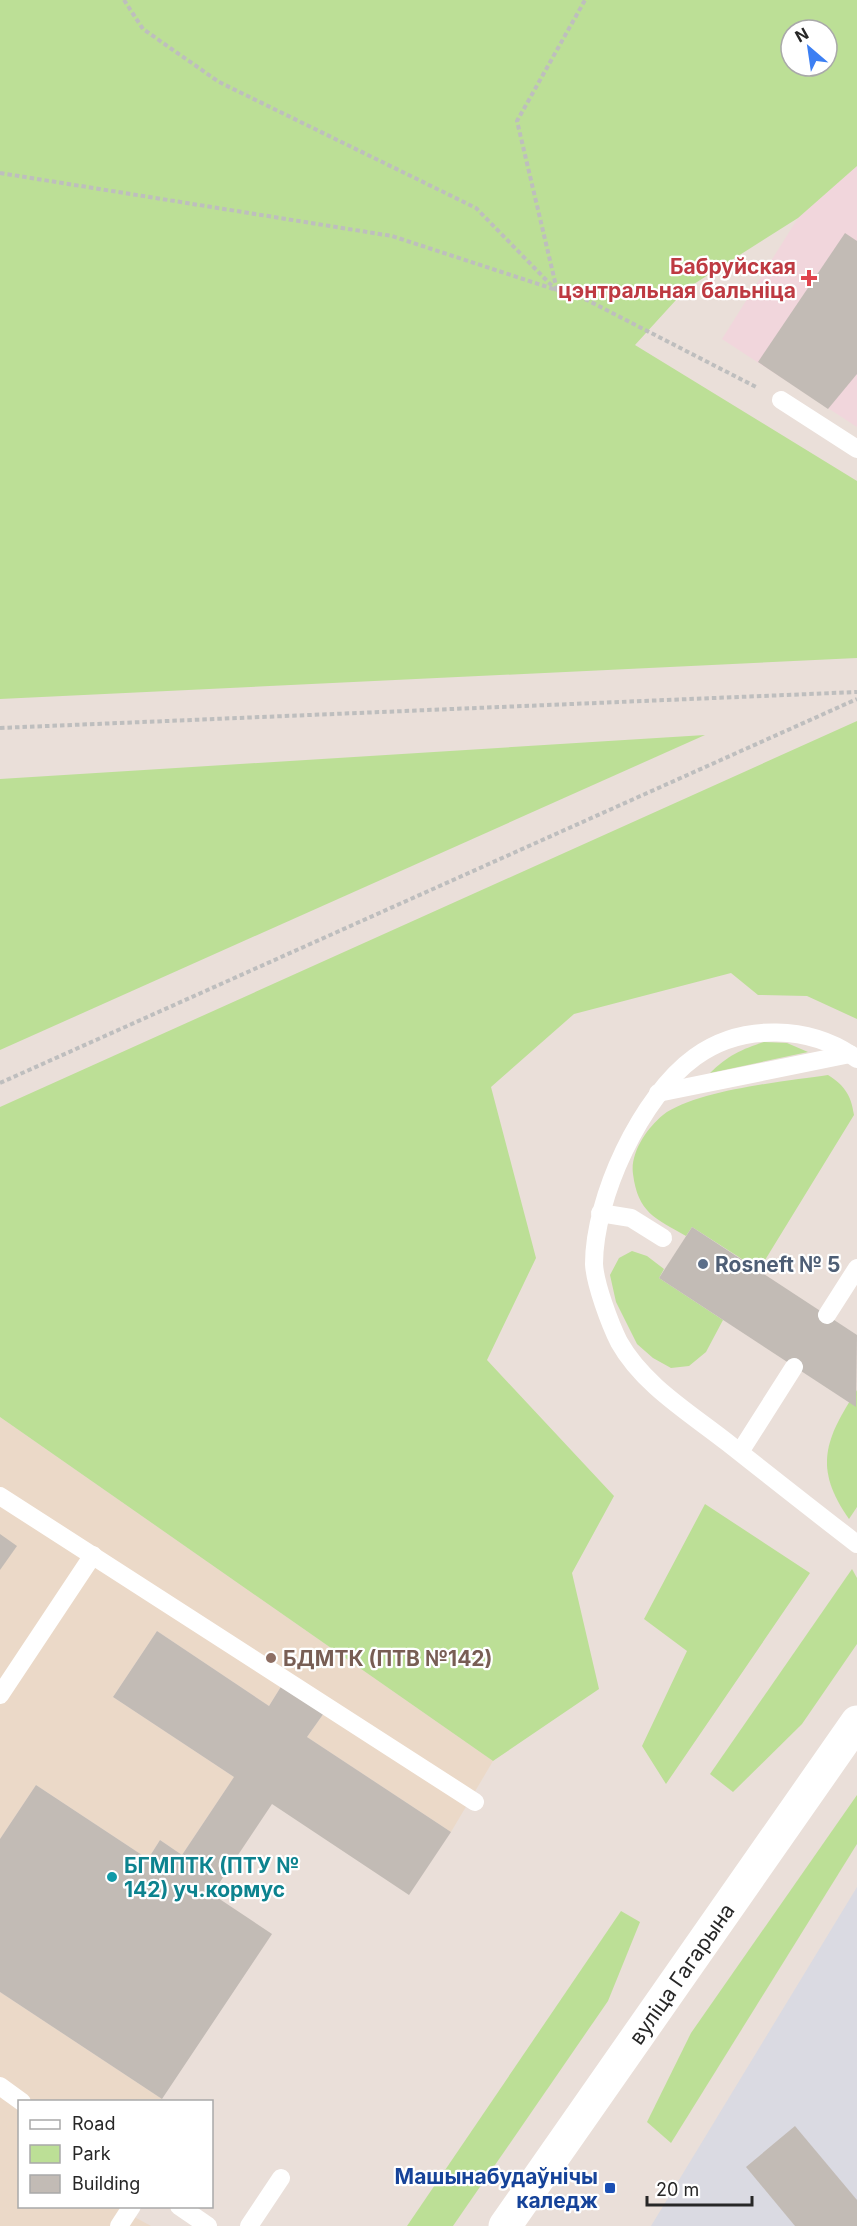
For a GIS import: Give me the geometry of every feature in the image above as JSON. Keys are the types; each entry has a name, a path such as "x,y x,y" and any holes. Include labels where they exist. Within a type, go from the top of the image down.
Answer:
{"main road":[{"name":"вуліца Гагарына","path":"505,2226 857,1722"}],"lane":[{"path":"781,400 857,449"},
{"path":"854,1056 808,1035 764,1032 731,1039 695,1057 658,1093 618,1163 600,1213 594,1266 606,1308 620,1342 652,1384 857,1544"},
{"path":"658,1093 854,1056"},
{"path":"600,1213 631,1218 663,1238"},
{"path":"827,1315 857,1268"},
{"path":"740,1452 794,1366"},
{"path":"0,1496 475,1802"},
{"path":"0,1695 93,1555"},
{"path":"0,2086 19,2100"},
{"path":"249,2226 281,2178"},
{"path":"119,2226 131,2208"},
{"path":"182,2208 208,2226"}],"path":[{"path":"124,0 143,29 219,82 476,208 557,291"},
{"path":"557,291 517,121 585,0"},
{"path":"0,173 392,236 587,300 781,400"},
{"path":"0,728 857,692"},
{"path":"0,1083 857,699"}],"shaded area":[{"name":"Бабруйская цэнтральная бальніца","path":"857,166 857,427 722,339 798,218"},
{"name":"БДМТК (ПТВ №142)","path":"0,1417 493,1761 451,1832 307,1737 324,1713 282,1685 269,1706 157,1631 113,1697 234,1777 182,1855 160,1840 148,1859 36,1785 0,1839"},
{"path":"857,1887 857,2226 651,2226 685,2170"},
{"path":"0,1992 162,2099 18,2100 18,2208 118,2208 151,2226 0,2226"}],"green space":[{"path":"0,0 857,0 857,166 798,218 686,289 635,345 857,481 857,658 0,699"},
{"path":"857,721 857,1019 807,996 758,995 731,973 574,1014 491,1087 536,1258 487,1360 614,1496 572,1573 599,1689 493,1761 0,1417 0,1107"},
{"path":"705,735 0,1050 0,779"},
{"path":"764,1042 787,1043 808,1052 710,1073 735,1054"},
{"path":"828,1075 846,1092 854,1115 759,1270 692,1227 686,1236 657,1219 644,1206 635,1187 634,1158 641,1141 663,1115 678,1106 719,1093"},
{"path":"632,1251 647,1256 664,1269 659,1278 723,1320 706,1352 689,1366 671,1368 653,1358 637,1344 616,1302 610,1275 619,1258"},
{"path":"857,1390 857,1507 849,1519 838,1501 827,1469 831,1439"},
{"path":"705,1504 810,1573 666,1784 642,1746 687,1651 644,1619"},
{"path":"852,1569 857,1578 857,1644 802,1724 733,1792 710,1774"},
{"path":"857,1795 857,1844 671,2143 647,2122 691,2033"},
{"path":"621,1911 640,1922 608,2001 453,2226 407,2226"}],"building":[{"path":"845,233 857,241 857,374 828,409 758,362"},
{"path":"692,1227 857,1335 856,1407 659,1278"},
{"path":"0,1534 17,1546 0,1570"},
{"name":"БГМПТК (ПТУ № 142) уч.кормус","path":"157,1631 269,1706 282,1685 324,1713 307,1737 451,1832 409,1895 272,1804 212,1894 272,1934 162,2099 0,1992 0,1839 36,1785 148,1859 160,1840 182,1855 234,1777 113,1697"},
{"path":"795,2126 857,2200 857,2226 795,2226 746,2167"}],"place":[{"name":"Бабруйская цэнтральная бальніца","path":"809,278"},
{"name":"Rosneft № 5","path":"703,1264"},
{"name":"БДМТК (ПТВ №142)","path":"271,1658"},
{"name":"БГМПТК (ПТУ № 142) уч.кормус","path":"112,1877"},
{"name":"Машынабудаўнічы каледж","path":"610,2188"}]}
